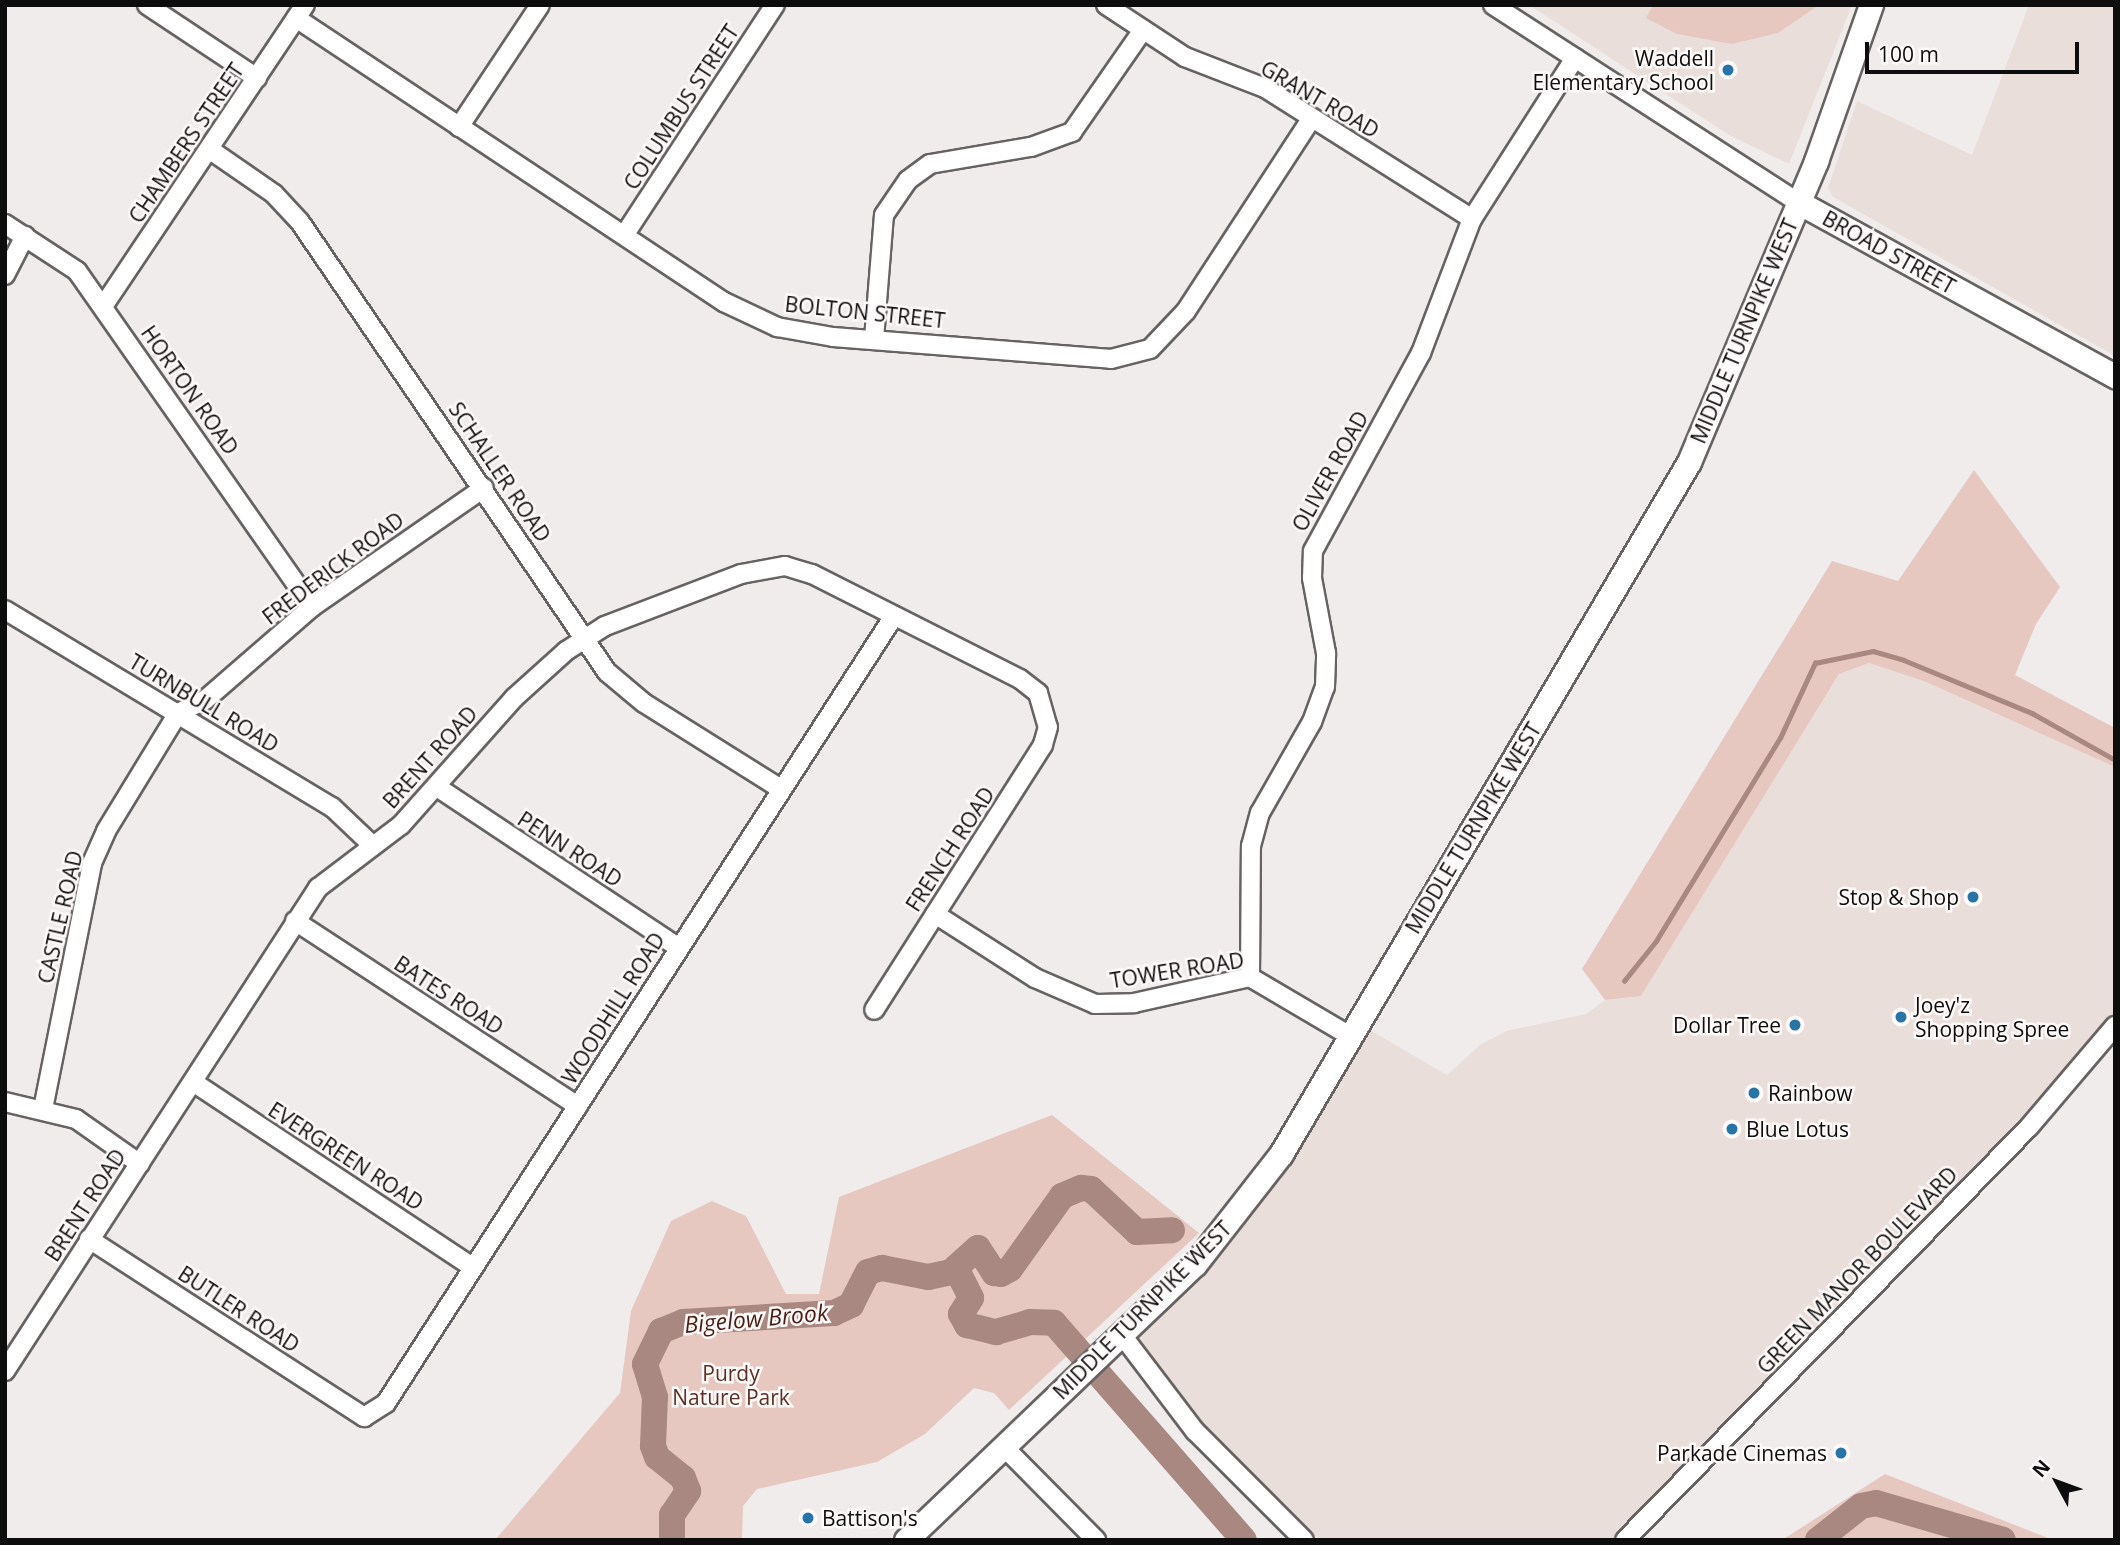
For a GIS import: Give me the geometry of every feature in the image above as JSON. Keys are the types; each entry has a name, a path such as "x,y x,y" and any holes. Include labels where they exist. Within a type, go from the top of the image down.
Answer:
{"main road":[{"name":"MIDDLE TURNPIKE WEST","path":"906,1540 1195,1264 1256,1190 1350,1036 1689,461 1798,202 1871,5"},
{"name":"BROAD STREET","path":"1798,202 2115,376"}],"street":[{"path":"147,5 257,78"},
{"path":"459,127 540,5"},
{"name":"COLUMBUS STREET","path":"625,234 775,5"},
{"name":"GRANT ROAD","path":"1105,5 1185,57 1265,88 1472,219"},
{"name":"BROAD STREET","path":"1493,5 1798,202"},
{"name":"CHAMBERS STREET","path":"104,305 301,11"},
{"name":"BOLTON STREET","path":"301,11 459,127 750,317 803,332 1111,359 1150,348 1186,311 1312,118"},
{"path":"874,339 884,215 908,180 930,164 1031,147 1072,132 1143,30"},
{"name":"OLIVER ROAD","path":"1250,977 1251,846 1260,813 1312,722 1325,687 1326,653 1312,578 1313,551 1421,353 1472,219 1575,58"},
{"name":"SCHALLER ROAD","path":"209,149 274,194 300,222 607,672 644,703 781,789"},
{"name":"HORTON ROAD","path":"5,224 77,271 104,305 312,607"},
{"path":"5,275 25,236"},
{"name":"FREDERICK ROAD","path":"178,713 205,700 312,607 484,488"},
{"name":"BRENT ROAD","path":"5,1371 318,888 401,825 514,698 584,637 764,567 785,566 812,574 1020,679 1038,693 1046,708"},
{"name":"TURNBULL ROAD","path":"5,610 332,807 372,845"},
{"name":"WOODHILL ROAD","path":"364,1417 386,1403 894,616"},
{"name":"FRENCH ROAD","path":"874,1010 1043,745 1048,727 1046,708"},
{"name":"CASTLE ROAD","path":"43,1110 92,863 106,831 178,713"},
{"name":"PENN ROAD","path":"437,787 678,947"},
{"name":"TOWER ROAD","path":"936,914 1035,978 1095,1004 1134,1003 1250,977 1350,1036"},
{"name":"BATES ROAD","path":"295,921 578,1106"},
{"name":"GREEN MANOR BOULEVARD","path":"1625,1540 2029,1127 2115,1026"},
{"name":"EVERGREEN ROAD","path":"193,1082 473,1267"},
{"path":"5,1102 76,1119 140,1164"},
{"name":"BUTLER ROAD","path":"89,1239 364,1417"},
{"path":"1122,1335 1195,1431 1304,1540"},
{"path":"1004,1447 1096,1540"}],"shaded area":[{"name":"Waddell Elementary School","path":"1529,5 1852,5 1789,164 1729,135"},
{"path":"2029,5 2115,5 2115,356 1833,197 1828,188 1857,101 1972,155"},
{"path":"1869,663 1926,682 2115,767 2115,1026 1625,1540 1304,1540 1195,1431 1122,1335 1195,1264 1358,1023 1447,1075 1480,1045 1506,1031 1586,1014 1605,1000 1641,996 1839,674"}],"green space":[{"path":"1653,5 1819,5 1778,33 1732,44 1677,34 1646,18"},
{"path":"1974,470 2060,587 2036,624 2015,675 2115,728 2115,767 1926,682 1869,663 1839,674 1641,996 1605,1000 1582,969 1832,561 1898,581"},
{"name":"Purdy Nature Park","path":"1052,1115 1199,1233 1009,1410 994,1393 974,1388 925,1434 877,1462 757,1489 743,1506 742,1540 495,1540 620,1393 631,1311 671,1221 712,1201 746,1216 786,1294 819,1294 839,1197"},
{"path":"1885,1474 2048,1538 2052,1540 1782,1540"}],"waterway":[{"path":"1624,981 1656,941 1780,738 1815,663 1873,651 1904,660 2032,713 2112,758"},
{"name":"Bigelow Brook","path":"672,1540 672,1515 688,1491 683,1478 657,1457 653,1446 655,1397 645,1364 661,1331 683,1322 834,1313 851,1305 868,1272 882,1268 928,1277 951,1272 978,1248 994,1273 1001,1274 1010,1269 1062,1196 1081,1188 1091,1189 1137,1232 1172,1230"},
{"name":"Bigelow Brook","path":"957,1270 971,1298 961,1314 967,1325 996,1332 1030,1322 1054,1323 1244,1540"},
{"name":"Bigelow Brook","path":"1818,1540 1861,1506 1876,1503 2003,1540"}],"place":[{"name":"Waddell Elementary School","path":"1728,70"},
{"name":"Stop & Shop","path":"1973,897"},
{"name":"Joey'z Shopping Spree","path":"1901,1017"},
{"name":"Dollar Tree","path":"1795,1025"},
{"name":"Rainbow","path":"1754,1093"},
{"name":"Blue Lotus","path":"1732,1129"},
{"name":"Parkade Cinemas","path":"1841,1453"},
{"name":"Battison's","path":"808,1518"}]}
